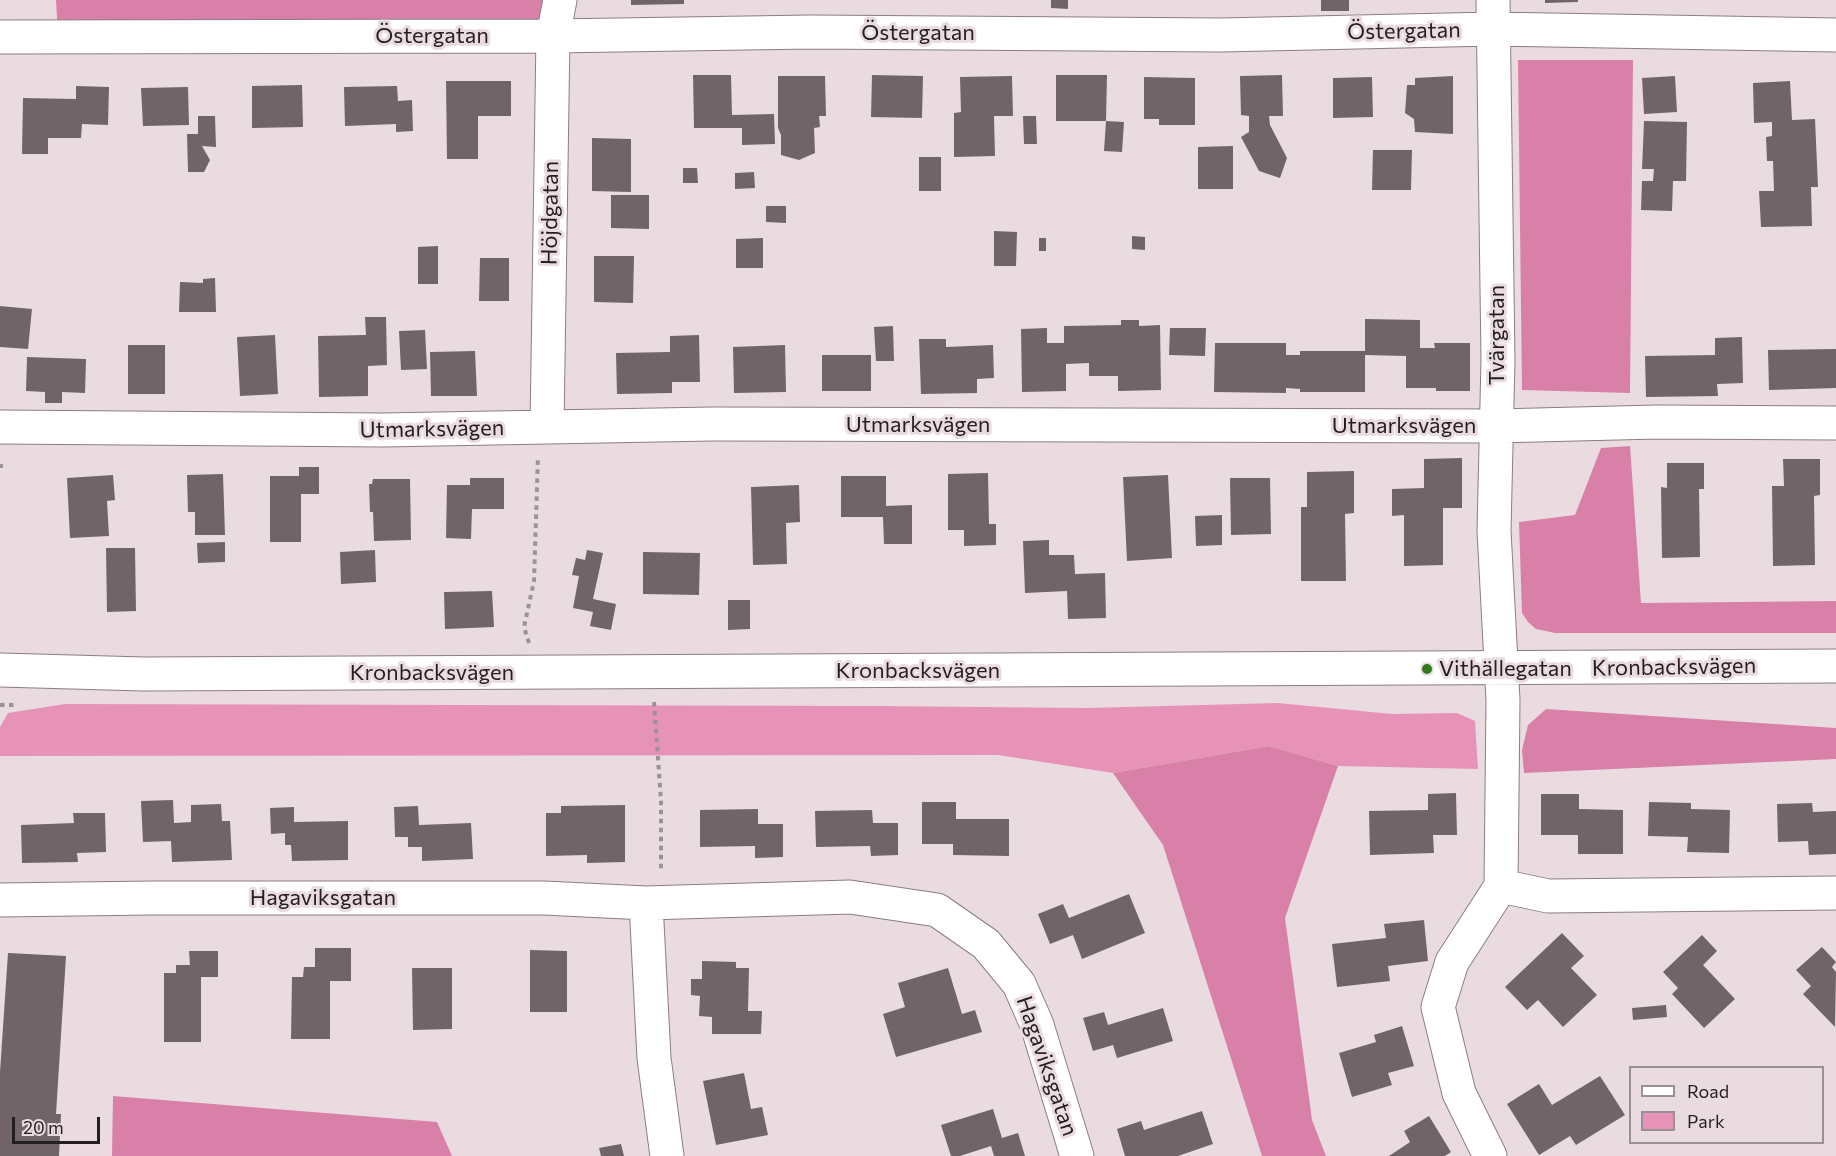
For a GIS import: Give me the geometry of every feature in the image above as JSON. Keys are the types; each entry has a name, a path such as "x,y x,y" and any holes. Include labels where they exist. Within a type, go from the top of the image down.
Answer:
{"street":[{"name":"Höjdgatan","path":"543,441 553,36 560,0"},
{"name":"Östergatan","path":"0,37 553,36 811,32 1221,35 1493,14 1836,35"},
{"name":"Tvärgatan","path":"1493,14 1498,360 1494,531 1501,669"},
{"name":"Utmarksvägen","path":"0,427 372,430 543,441 712,424 1496,426 1836,423"},
{"name":"Kronbacksvägen","path":"0,670 168,674 1836,666"},
{"path":"1490,1156 1459,1093 1438,1007 1452,962 1501,886 1503,808 1501,669"},
{"path":"1501,886 1548,896 1836,893"},
{"name":"Hagaviksgatan","path":"0,900 532,898 646,903 850,897 937,910 986,944 1019,984 1037,1024 1077,1156"},
{"path":"646,903 654,1058 667,1156"}],"path":[{"path":"531,651 524,627 534,581 543,441"},
{"path":"646,903 661,880 661,801 654,696"}],"green space":[{"path":"1278,703 1392,714 1457,713 1475,721 1478,769 1338,766 1269,746 1113,773 998,755 0,756 0,727 8,713 65,704 1088,708"}],"shaded area":[{"path":"56,0 561,0 553,33 58,35"},
{"path":"1518,60 1633,60 1630,393 1522,390"},
{"path":"1630,446 1641,603 1836,601 1836,633 1555,633 1536,629 1528,622 1522,613 1519,522 1575,515 1601,448"},
{"path":"1546,709 1836,728 1836,759 1524,773 1522,750 1528,725"},
{"path":"1269,746 1338,766 1285,918 1312,1120 1326,1156 1262,1156 1163,845 1113,773"},
{"path":"113,1096 437,1122 452,1156 112,1156"}],"building":[{"path":"631,0 684,0 684,4 631,5"},
{"path":"1051,0 1068,0 1068,9 1051,8"},
{"path":"1321,0 1349,0 1349,11 1321,11"},
{"path":"1545,0 1578,0 1578,2 1545,3"},
{"path":"693,75 731,75 732,115 774,114 775,144 742,145 742,128 694,128"},
{"path":"872,75 923,76 922,118 871,117"},
{"path":"1056,75 1107,75 1106,121 1056,121"},
{"path":"1282,75 1283,116 1269,116 1270,125 1287,158 1280,178 1259,171 1241,137 1249,132 1249,116 1241,115 1240,76"},
{"path":"778,76 825,76 826,116 819,116 820,127 814,128 815,153 799,160 781,155 781,135 778,128"},
{"path":"1012,76 1013,116 994,116 995,156 954,157 954,113 961,112 960,77"},
{"path":"1453,76 1453,134 1415,132 1414,119 1405,113 1407,85 1415,85 1415,78"},
{"path":"1675,76 1677,112 1644,114 1642,78"},
{"path":"1144,77 1195,78 1195,125 1159,125 1159,119 1144,119"},
{"path":"1372,77 1373,117 1333,118 1333,78"},
{"path":"446,81 511,81 511,116 478,116 478,159 447,159"},
{"path":"1790,81 1792,120 1815,119 1818,187 1811,187 1812,226 1761,227 1759,191 1774,191 1773,161 1767,161 1766,137 1772,136 1772,122 1754,123 1753,83"},
{"path":"302,85 303,127 252,128 252,86"},
{"path":"76,86 109,87 108,125 82,124 81,138 48,138 48,154 22,154 23,98 76,99"},
{"path":"397,86 398,101 412,100 413,131 396,132 396,124 345,126 344,87"},
{"path":"188,87 189,125 143,126 141,88"},
{"path":"198,116 215,116 216,147 202,146 210,160 204,172 188,172 187,134 198,134"},
{"path":"1023,116 1036,116 1037,144 1024,144"},
{"path":"1106,121 1124,122 1122,152 1104,151"},
{"path":"1644,121 1687,122 1686,181 1673,181 1672,211 1641,210 1642,181 1653,181 1654,169 1642,169"},
{"path":"592,138 631,139 631,192 592,191"},
{"path":"1233,146 1233,189 1198,189 1198,147"},
{"path":"1373,150 1412,150 1411,190 1372,190"},
{"path":"919,157 941,157 941,191 919,191"},
{"path":"683,168 697,168 698,183 683,183"},
{"path":"754,172 755,188 735,189 735,173"},
{"path":"611,195 649,195 649,229 611,228"},
{"path":"766,206 786,206 786,223 766,222"},
{"path":"994,231 1017,232 1016,266 994,266"},
{"path":"1132,236 1145,237 1145,250 1132,249"},
{"path":"763,238 763,268 736,268 736,239"},
{"path":"1039,238 1046,238 1046,251 1039,251"},
{"path":"438,246 438,284 418,284 418,247"},
{"path":"594,256 634,256 633,303 594,302"},
{"path":"480,258 509,258 509,301 479,301"},
{"path":"215,278 216,312 179,312 180,282 203,283 203,279"},
{"path":"0,306 32,309 28,349 0,347"},
{"path":"365,317 386,317 387,365 368,366 368,396 319,397 318,336 366,335"},
{"path":"1365,319 1420,320 1420,348 1435,348 1434,343 1470,343 1470,391 1406,388 1406,356 1365,355 1365,392 1300,392 1300,389 1286,388 1286,393 1214,392 1215,343 1286,343 1286,355 1300,355 1300,351 1365,351"},
{"path":"1121,320 1139,320 1139,326 1160,325 1161,390 1118,391 1118,376 1089,376 1089,363 1066,364 1066,391 1022,392 1021,329 1047,328 1047,343 1064,343 1064,326 1121,325"},
{"path":"893,326 894,361 876,361 874,327"},
{"path":"1170,328 1206,328 1205,356 1169,355"},
{"path":"425,330 427,369 401,370 399,331"},
{"path":"275,335 278,394 240,396 237,337"},
{"path":"699,335 700,382 672,382 672,393 617,394 616,353 670,352 670,336"},
{"path":"1742,337 1743,383 1717,384 1718,396 1646,397 1645,356 1715,355 1715,338"},
{"path":"919,339 946,339 946,347 993,345 994,378 977,379 977,393 921,394"},
{"path":"128,345 165,345 165,394 128,394"},
{"path":"785,345 786,392 734,393 733,347"},
{"path":"1836,349 1836,388 1769,390 1768,350"},
{"path":"475,351 477,396 431,396 430,352"},
{"path":"822,355 871,355 871,391 822,391"},
{"path":"27,357 86,359 85,393 62,392 62,403 45,403 45,392 26,391"},
{"path":"1462,458 1462,508 1443,508 1443,565 1404,566 1404,515 1392,516 1392,489 1424,488 1424,459"},
{"path":"1783,459 1820,459 1820,495 1814,496 1815,565 1773,566 1772,486 1784,486"},
{"path":"1667,463 1704,463 1704,489 1699,489 1700,557 1662,558 1661,487 1667,488"},
{"path":"299,467 319,467 319,494 301,494 301,542 270,542 270,476 299,476"},
{"path":"1354,471 1354,513 1345,514 1346,581 1301,581 1301,507 1307,507 1307,472"},
{"path":"988,473 989,524 996,524 996,545 964,546 964,530 948,530 948,474"},
{"path":"223,474 225,535 195,535 195,512 188,512 187,475"},
{"path":"113,475 115,500 107,501 109,536 70,538 67,478"},
{"path":"1168,475 1172,558 1127,561 1123,477"},
{"path":"841,476 886,476 886,506 912,505 912,544 884,544 883,517 841,517"},
{"path":"470,478 504,478 504,509 472,509 471,539 446,538 447,485 470,485"},
{"path":"1230,478 1270,478 1271,534 1231,535"},
{"path":"373,479 410,479 411,540 374,541 369,484 372,484"},
{"path":"799,485 800,522 786,523 787,564 753,565 751,487"},
{"path":"1222,515 1222,545 1196,546 1195,516"},
{"path":"1049,540 1049,555 1074,555 1075,574 1105,573 1106,618 1068,619 1067,591 1025,593 1023,541"},
{"path":"225,542 225,562 198,563 197,543"},
{"path":"106,548 135,548 136,611 107,612"},
{"path":"375,550 376,582 341,584 340,552"},
{"path":"587,550 603,553 593,599 616,604 611,630 590,626 593,612 573,608 579,576 572,575 576,558 585,560"},
{"path":"643,552 700,553 699,595 643,594"},
{"path":"492,591 494,627 445,629 444,592"},
{"path":"728,600 750,600 750,629 728,630"},
{"path":"1456,793 1457,835 1433,835 1434,853 1370,855 1369,811 1428,810 1428,794"},
{"path":"1541,794 1579,794 1579,809 1623,810 1623,854 1578,854 1578,835 1541,835"},
{"path":"173,800 174,823 191,822 191,805 221,804 222,821 230,821 232,860 172,862 171,841 143,842 141,801"},
{"path":"922,802 956,802 956,819 1009,819 1009,856 953,855 953,844 922,844"},
{"path":"1649,802 1691,803 1691,809 1730,810 1729,853 1687,852 1688,837 1648,836"},
{"path":"1812,803 1813,812 1836,811 1836,854 1809,855 1808,841 1778,842 1777,804"},
{"path":"625,805 625,862 587,863 587,855 546,856 546,813 561,813 561,806"},
{"path":"418,806 419,825 471,823 473,859 422,861 422,847 408,847 408,837 395,837 394,807"},
{"path":"294,807 294,822 348,821 348,860 292,861 291,845 285,845 285,833 271,834 270,808"},
{"path":"758,809 758,824 783,824 783,857 755,858 755,846 700,847 700,810"},
{"path":"872,810 873,823 898,823 898,855 871,856 870,846 816,847 815,811"},
{"path":"73,813 105,813 106,852 77,853 78,862 22,863 21,825 74,823"},
{"path":"1129,894 1145,933 1082,959 1073,935 1050,944 1038,914 1063,904 1069,918"},
{"path":"1424,920 1428,961 1388,966 1390,981 1337,987 1332,944 1386,938 1384,924"},
{"path":"1562,933 1584,956 1571,968 1597,995 1563,1027 1538,1000 1527,1010 1505,987"},
{"path":"1702,935 1717,951 1703,965 1735,999 1704,1028 1672,994 1678,988 1663,972"},
{"path":"1822,947 1836,962 1832,967 1836,972 1835,1027 1803,994 1811,986 1796,970"},
{"path":"315,948 351,948 351,981 330,981 330,1039 291,1039 292,977 303,977 304,967 315,967"},
{"path":"530,950 567,951 567,1012 530,1012"},
{"path":"189,951 218,951 218,977 201,977 201,1042 164,1042 164,973 176,973 176,965 190,965"},
{"path":"8,953 66,956 56,1114 61,1114 59,1156 0,1156 0,1072"},
{"path":"702,961 736,962 736,968 749,968 748,1011 762,1011 761,1034 712,1034 712,1017 699,1016 700,996 691,995 691,979 702,979"},
{"path":"412,968 452,968 452,1029 413,1030"},
{"path":"948,968 962,1014 975,1010 982,1032 896,1057 883,1014 905,1007 898,983"},
{"path":"1666,1005 1667,1017 1633,1020 1632,1008"},
{"path":"1163,1008 1173,1041 1117,1058 1113,1045 1093,1051 1083,1018 1104,1012 1108,1025"},
{"path":"1402,1026 1414,1066 1388,1073 1392,1085 1352,1097 1339,1053 1376,1042 1374,1035"},
{"path":"744,1073 751,1109 762,1107 768,1135 716,1145 703,1081"},
{"path":"1600,1076 1625,1115 1576,1145 1570,1136 1539,1155 1507,1104 1539,1084 1552,1105"},
{"path":"993,1109 1002,1138 1018,1133 1025,1156 994,1156 991,1146 960,1156 951,1156 941,1125"},
{"path":"1202,1111 1213,1144 1178,1156 1125,1156 1117,1129 1141,1121 1144,1130"},
{"path":"1429,1116 1451,1152 1445,1156 1389,1156 1410,1142 1404,1131"},
{"path":"621,1144 624,1156 601,1156 599,1148"}],"place":[{"name":"Vithällegatan","path":"1427,669"}]}
